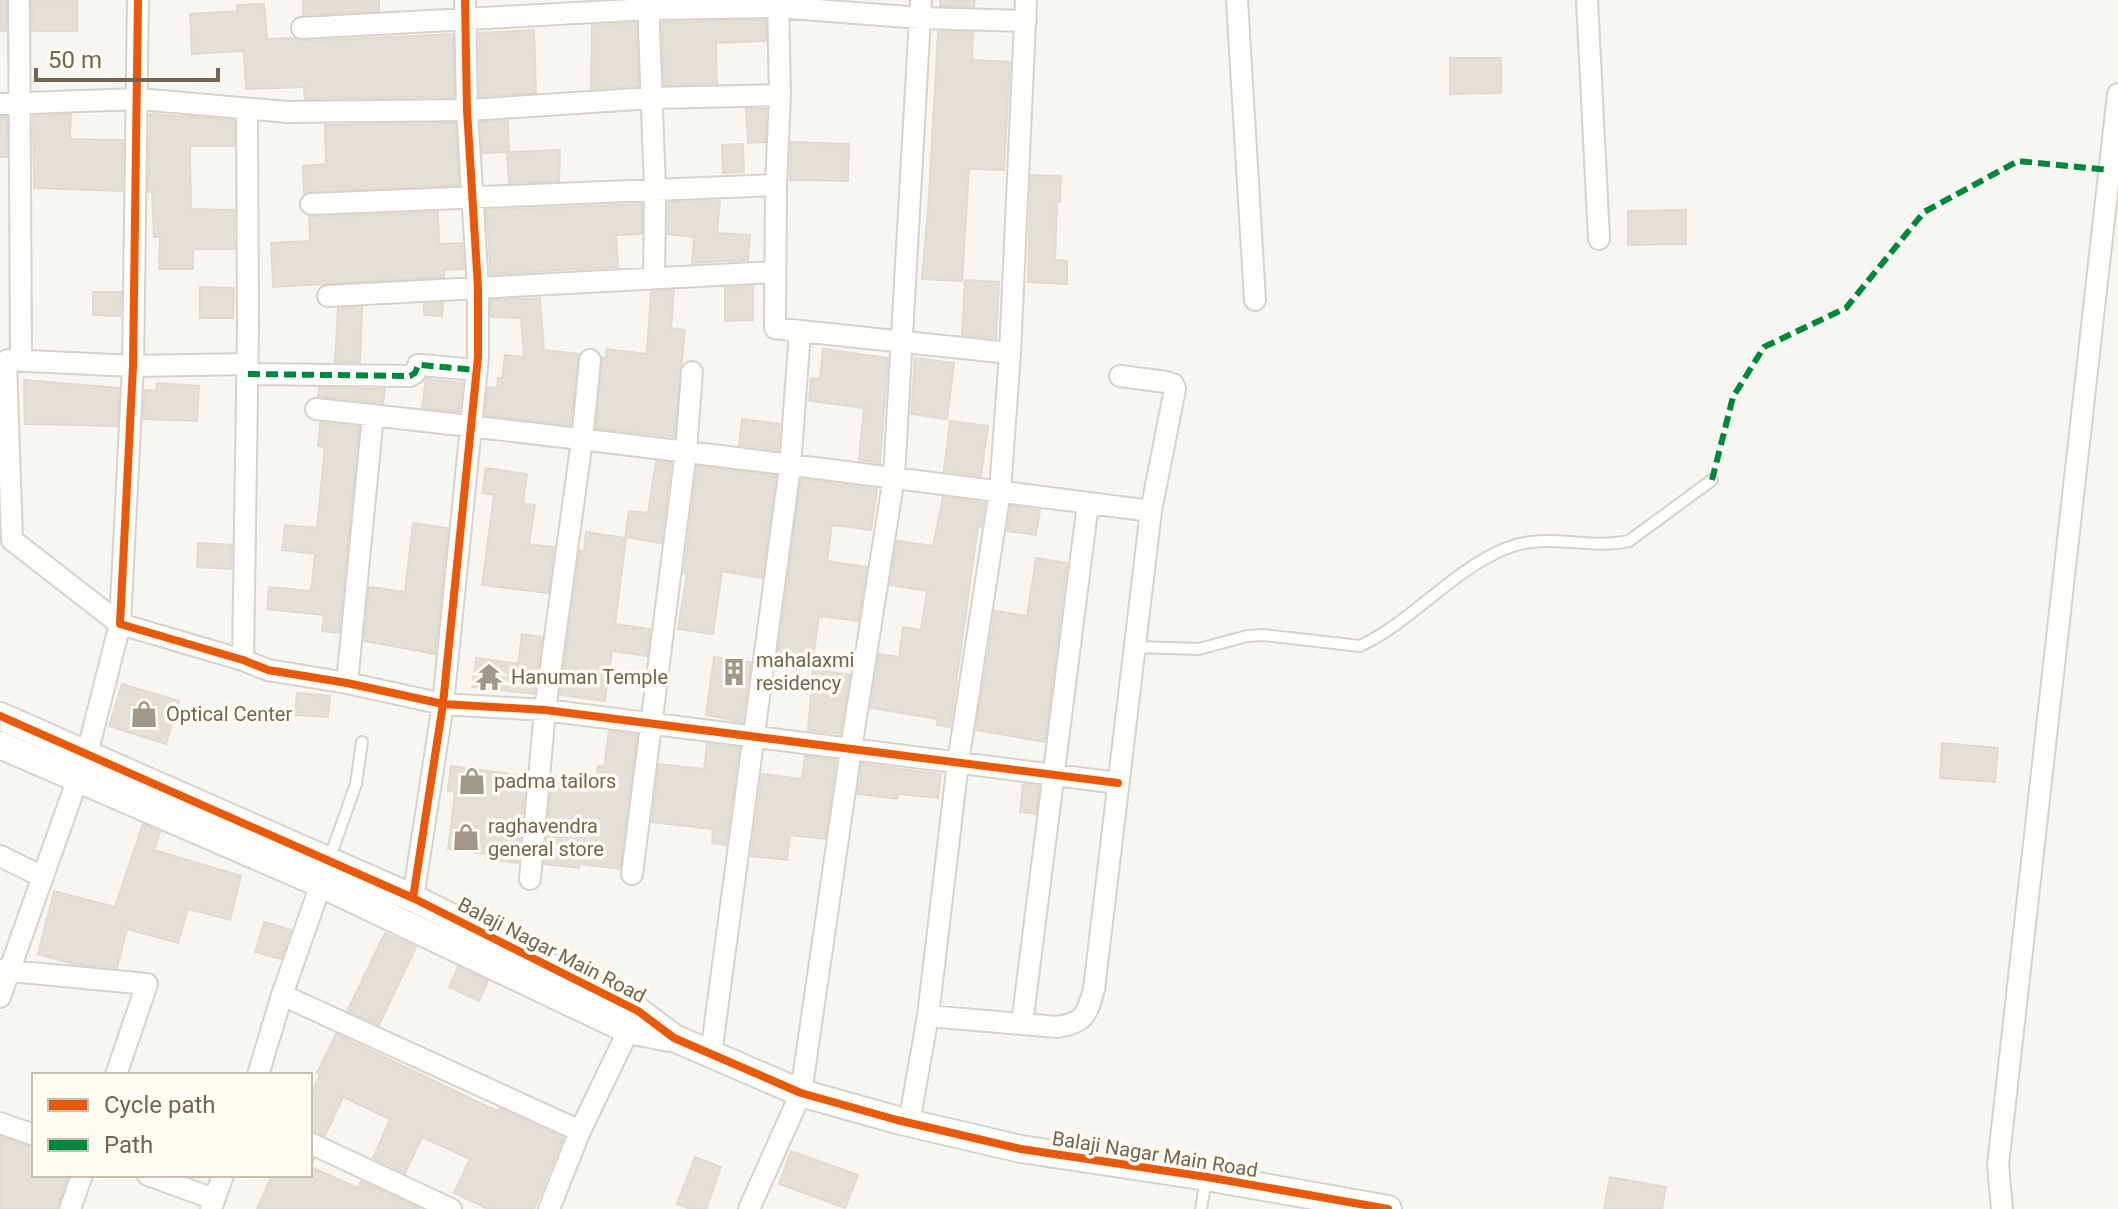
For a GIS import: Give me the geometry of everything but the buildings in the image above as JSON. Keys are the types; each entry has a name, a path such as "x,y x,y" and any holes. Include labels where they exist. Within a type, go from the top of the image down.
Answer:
{"street":[{"path":"19,0 10,104 6,538 120,624 268,670 443,704 545,710 1118,783"},
{"path":"0,997 5,970 82,766 120,624 133,366 138,0"},
{"path":"1237,0 1255,300"},
{"path":"1587,0 1599,239"},
{"path":"649,4 655,190 654,278"},
{"path":"302,28 465,10 649,4 1026,10 1010,353 1000,491 958,762 928,1016 909,1123"},
{"path":"778,4 780,95 775,328 1010,353"},
{"path":"749,1209 801,1093 894,477 920,9"},
{"path":"413,898 443,704 476,370 478,288 467,110 465,10"},
{"path":"2002,1209 1998,1165 2114,167 2118,94"},
{"path":"10,104 138,99 288,112 467,110 653,98 780,95"},
{"path":"243,660 248,369 247,109"},
{"path":"311,204 776,185"},
{"path":"328,296 774,272"},
{"path":"711,1054 790,467 800,331"},
{"path":"9,360 410,376 418,365 476,370"},
{"path":"530,879 545,710 590,360"},
{"path":"632,874 686,451 692,372"},
{"path":"928,1016 1057,1027 1076,1024 1087,1012 1094,989 1151,511 1175,389 1166,382 1120,376"},
{"path":"316,409 686,451 790,467 894,477 1151,511"},
{"path":"347,683 373,415"},
{"path":"1022,1024 1088,503"},
{"name":"Balaji Nagar Main Road","path":"0,716 82,766 325,873 413,898 633,1020 801,1093 909,1123 1021,1149 1388,1209"},
{"path":"0,745 82,766"},
{"path":"0,856 41,876"},
{"path":"259,1073 325,873 633,1020 580,1131 549,1209"},
{"path":"5,970 147,984 117,1073"},
{"path":"282,995 580,1131"},
{"path":"0,1123 32,1134"},
{"path":"312,1144 451,1209"},
{"path":"70,1209 81,1177"},
{"path":"152,1177 212,1204 222,1177"}],"lane":[{"path":"1135,647 1199,649 1247,636 1264,635 1360,646 1483,559 1532,541 1615,544 1629,541 1712,480"},
{"path":"325,873 356,784 362,742"},
{"path":"1201,1209 1207,1177"}],"marked path":[{"path":"1712,480 1733,397 1764,347 1846,308 1924,212 2018,161 2109,170"},
{"path":"248,374 410,376 418,365 476,370"}],"cycle path":[{"path":"138,0 133,366 120,624 268,670 443,704 545,710 1118,783"},
{"path":"413,898 443,704 478,357 478,288 467,110 465,0"},
{"path":"0,716 413,898 638,1011 674,1038 801,1093 897,1120 1021,1149 1388,1209"}],"place":[{"name":"mahalaxmi residency","path":"734,672"},
{"name":"Hanuman Temple","path":"489,677"},
{"name":"Optical Center","path":"144,714"},
{"name":"padma tailors","path":"472,781"},
{"name":"raghavendra general store","path":"466,837"}]}
